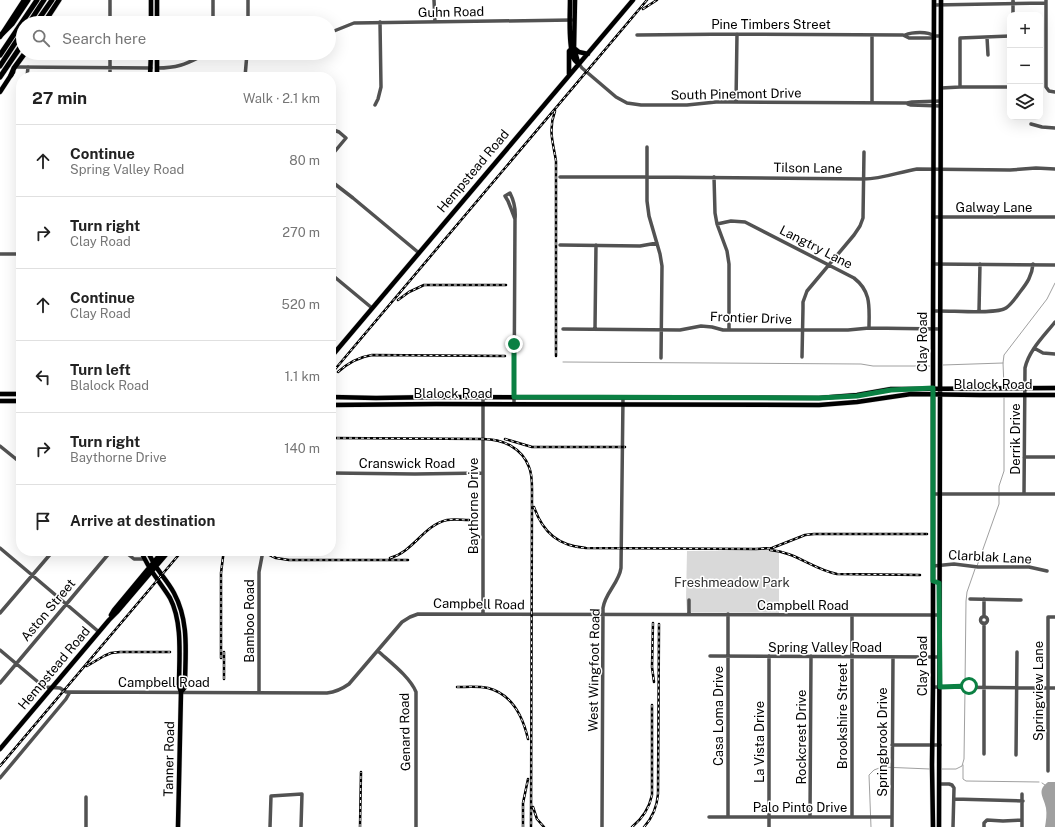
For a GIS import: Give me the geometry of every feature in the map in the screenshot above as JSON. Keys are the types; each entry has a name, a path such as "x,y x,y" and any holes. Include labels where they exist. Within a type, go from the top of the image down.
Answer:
{"highway":[{"path":"17,16 28,0"},
{"path":"26,16 37,0"},
{"path":"34,16 44,0"},
{"path":"41,16 52,0"},
{"path":"49,16 60,0"},
{"path":"1,36 16,18"},
{"path":"0,55 16,31"},
{"path":"0,66 16,42"},
{"path":"0,77 16,53"},
{"path":"11,75 20,60"}],"main road":[{"path":"1,36 24,0"},
{"path":"51,16 60,0"},
{"path":"151,0 151,16"},
{"path":"157,0 157,16"},
{"path":"570,0 573,48 579,64"},
{"path":"572,20 575,0"},
{"name":"Hempstead Road","path":"336,350 633,0"},
{"name":"Clay Road","path":"933,827 932,329 934,3"},
{"name":"Clay Road","path":"939,827 941,3"},
{"path":"573,48 588,54"},
{"path":"568,75 569,52 573,48"},
{"path":"0,92 22,60"},
{"path":"151,60 151,72"},
{"path":"157,60 157,72"},
{"path":"933,355 940,355"},
{"path":"980,388 980,395"},
{"name":"Blalock Road","path":"336,398 819,398 857,396 906,389 1055,388"},
{"path":"897,396 897,392 906,389"},
{"path":"878,398 890,394 891,390"},
{"path":"0,394 16,394"},
{"name":"Blalock Road","path":"336,405 819,405 858,402 912,394 1055,395"},
{"path":"857,396 858,402"},
{"path":"436,397 436,404"},
{"path":"566,397 566,404"},
{"path":"341,398 341,405"},
{"path":"388,398 388,404"},
{"path":"661,398 661,404"},
{"path":"701,398 701,404"},
{"path":"741,398 741,404"},
{"path":"782,398 782,405"},
{"path":"819,398 819,405"},
{"path":"0,401 16,401"},
{"path":"933,426 939,426"},
{"path":"933,454 939,454"},
{"path":"143,556 170,598 175,609 178,628 179,686 181,692"},
{"path":"150,556 154,565 170,587 180,606 186,632 185,687 181,692"},
{"name":"Hempstead Road","path":"154,565 160,556"},
{"name":"Hempstead Road","path":"0,749 109,620 114,610 124,601 150,569 164,556"},
{"path":"933,581 939,583"},
{"path":"179,650 186,650"},
{"name":"Tanner Road","path":"178,827 181,692"}],"street":[{"path":"110,0 110,16"},
{"path":"213,0 213,16"},
{"path":"248,0 248,16"},
{"path":"434,0 435,22"},
{"path":"1013,1 1013,12"},
{"path":"934,3 1046,1 1046,87 1048,90 1055,92"},
{"name":"Guhn Road","path":"336,30 354,23 572,20"},
{"path":"375,105 381,87 380,22"},
{"name":"Pine Timbers Street","path":"637,35 737,34 906,36 909,33 922,33 940,36"},
{"path":"736,102 737,34"},
{"path":"872,35 872,103"},
{"path":"960,86 960,38 1007,36"},
{"path":"987,37 988,55"},
{"path":"110,60 110,72"},
{"path":"157,68 179,66 194,60"},
{"path":"245,72 246,60"},
{"name":"South Pinemont Drive","path":"579,64 621,101 634,105 687,106 716,102 912,102 941,104"},
{"path":"17,67 151,68"},
{"path":"28,67 28,72"},
{"path":"941,88 960,86 1007,87"},
{"path":"1031,124 1055,128"},
{"path":"336,131 346,138 336,150"},
{"path":"647,147 647,201 649,216 662,266 661,358"},
{"path":"802,357 803,308 807,291 854,235 863,218 864,152"},
{"name":"Tilson Lane","path":"560,177 864,179 878,178 917,169 1055,169"},
{"path":"714,177 714,207 717,224 727,252 729,264 729,330"},
{"path":"336,185 418,253"},
{"path":"514,404 516,214 513,199 510,193 505,196 515,219"},
{"name":"Galway Lane","path":"933,217 1055,217"},
{"name":"Langtry Lane","path":"717,224 731,221 745,222 854,278 863,287 868,300 869,328"},
{"path":"560,245 640,246 657,243"},
{"path":"595,329 596,245"},
{"path":"0,254 16,254"},
{"path":"933,264 1055,265"},
{"path":"979,311 980,264"},
{"path":"933,311 995,311 1005,308 1013,302 1029,281 1033,264"},
{"path":"336,278 372,308"},
{"name":"Derrik Drive","path":"1024,493 1026,364 1034,348 1055,322"},
{"name":"Frontier Drive","path":"563,329 687,329 701,326 723,330 848,330 869,328 940,329"},
{"path":"1034,348 1043,353 1055,354"},
{"name":"Baythorne Drive","path":"483,397 483,614"},
{"name":"West Wingfoot Road","path":"602,827 603,614 606,598 617,581 621,568 623,398"},
{"path":"0,446 16,459"},
{"path":"1024,457 1055,457"},
{"name":"Cranswick Road","path":"336,473 483,473"},
{"path":"933,494 1055,494"},
{"path":"0,548 99,632"},
{"path":"0,614 49,556"},
{"name":"Aston Street","path":"0,683 106,556"},
{"path":"130,556 134,559 144,559"},
{"name":"Bamboo Road","path":"259,692 259,572 261,556"},
{"name":"Clarblak Lane","path":"932,566 954,564 976,567 1029,567 1047,571"},
{"path":"970,599 1021,600"},
{"path":"984,599 984,616 980,620 984,623 984,754"},
{"path":"689,600 689,614"},
{"name":"Campbell Road","path":"0,650 44,687 60,688 66,692 327,693 337,691 349,684 402,622 410,617 421,614 939,615"},
{"name":"Casa Loma Drive","path":"728,614 728,817"},
{"name":"Brookshire Street","path":"852,615 852,817"},
{"name":"Springview Lane","path":"1048,771 1048,617 1055,617"},
{"name":"Genard Road","path":"378,651 406,676 416,692 416,827"},
{"path":"1016,755 1017,652"},
{"name":"Spring Valley Road","path":"710,656 939,657"},
{"name":"La Vista Drive","path":"769,656 769,827"},
{"name":"Rockcrest Drive","path":"810,817 811,656"},
{"name":"Springbrook Drive","path":"892,827 893,657"},
{"path":"933,687 969,686 1055,688"},
{"path":"0,778 70,692"},
{"path":"892,745 940,745"},
{"path":"939,784 949,784 954,788 954,827"},
{"path":"270,827 271,796 302,794 301,827"},
{"path":"1022,794 1022,827"},
{"path":"86,797 86,827"},
{"path":"954,800 1023,801"},
{"name":"Palo Pinto Drive","path":"709,817 892,817"},
{"path":"984,827 984,823 987,820 1022,820"},
{"path":"1003,821 1003,827"}],"green space":[{"name":"Freshmeadow Park","path":"687,551 779,551 779,613 687,612"}],"shaded area":[{"path":"1048,782 1055,782 1055,827 1045,827 1046,810 1042,788"}],"waterway":[{"path":"1004,387 1004,355 1047,299 1055,283"},
{"path":"563,362 861,364 873,366 930,366"},
{"path":"943,365 1003,363"},
{"path":"999,492 999,486 1004,471 1004,396"},
{"path":"977,566 999,504 999,495"},
{"path":"965,686 966,601 967,592 975,569"},
{"path":"942,769 956,769 962,766 964,759 965,689"},
{"path":"963,765 963,779 966,781 1039,782"},
{"path":"871,827 869,775 874,770 882,767 930,769"}],"railway":[{"path":"336,368 647,0"},
{"path":"643,9 657,0"},
{"path":"555,111 551,130 556,161 556,356"},
{"path":"398,300 409,292 424,285 506,285"},
{"path":"338,372 354,361 372,355 505,356"},
{"path":"336,438 490,439 511,446 526,460 532,478 531,827"},
{"path":"505,439 532,447 625,447"},
{"path":"534,507 542,524 553,536 560,541 576,547 586,548 756,549 772,548 805,535 814,534 927,534"},
{"path":"390,558 398,555 439,523 447,520 469,520"},
{"path":"770,550 788,554 828,572 837,574 920,575"},
{"path":"0,766 178,556"},
{"path":"221,658 221,573 223,556"},
{"path":"272,556 289,560 408,560"},
{"path":"653,623 652,667 654,682"},
{"path":"644,827 654,812 658,794 659,624"},
{"path":"87,666 111,653 170,652"},
{"path":"224,652 224,679"},
{"path":"457,687 488,688 504,695 519,715 528,739"},
{"path":"632,827 645,813 652,795 652,705"},
{"path":"360,827 361,772"},
{"path":"523,827 523,803 528,779"},
{"path":"533,807 537,819 544,827"}],"route":[{"path":"514,344 514,397 819,398 857,396 891,390 933,388 933,581 939,583 940,687 969,686"}]}
